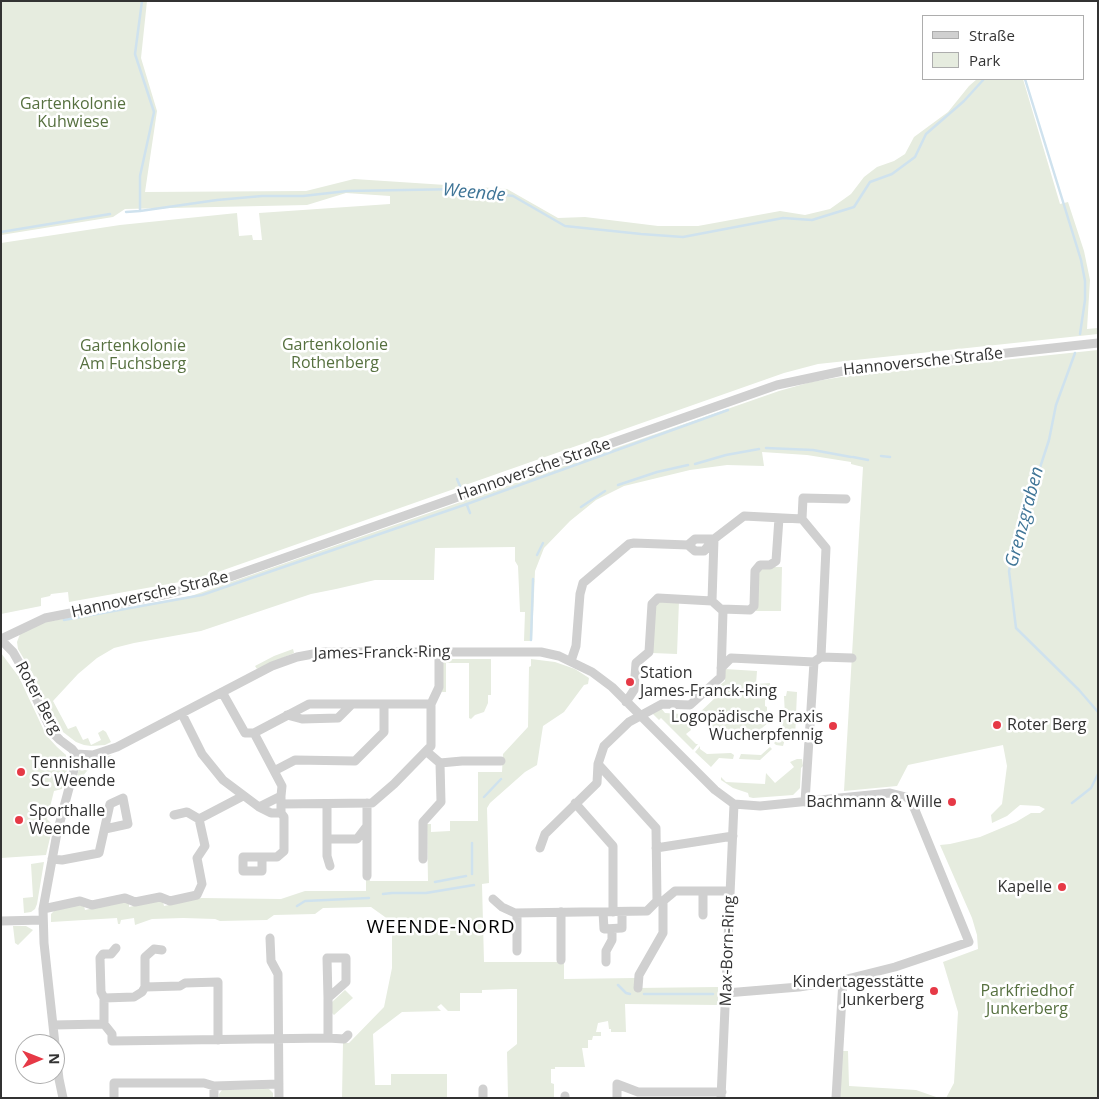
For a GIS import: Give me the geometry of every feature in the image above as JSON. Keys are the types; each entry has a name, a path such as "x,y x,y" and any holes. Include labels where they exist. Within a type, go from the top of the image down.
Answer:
{"street":[{"name":"Hannoversche Straße","path":"1,640 44,618 168,594 230,577 777,385 843,371 1098,343"},
{"path":"805,802 826,548 802,519 804,498 846,499"},
{"path":"571,661 576,646 580,594 583,583 629,544 634,542 688,545 695,539 714,539 744,516 802,519"},
{"path":"626,702 634,690 636,663 649,652 652,604 658,598 712,601 722,609 750,610 754,606 755,571 760,565 770,565 776,561 779,518"},
{"path":"712,601 714,539"},
{"path":"540,848 546,834 597,783 598,764 604,746 629,722 662,704 690,705 721,677 722,609"},
{"name":"Roter Berg","path":"1,640 13,652 21,666 52,732 76,754"},
{"name":"James-Franck-Ring","path":"76,754 93,755 112,749 272,666 294,657 324,652 542,652 559,656 592,672 640,715 715,790 734,804"},
{"path":"259,807 281,804 372,803 431,746 431,704 438,687 439,652"},
{"path":"721,668 731,658 817,660 852,658"},
{"path":"222,692 245,733 254,733 309,704 431,704"},
{"path":"287,715 302,719 338,718 352,704"},
{"path":"274,771 295,760 355,761 384,732 384,705"},
{"path":"182,714 208,763 224,780 243,796 271,813 281,804"},
{"path":"254,733 282,786"},
{"path":"426,751 440,763 501,761"},
{"path":"54,1034 43,909 52,859 76,762 76,754"},
{"path":"262,857 277,857 284,851 284,817 281,804 283,773 291,762"},
{"path":"423,859 423,822 441,802 440,763"},
{"path":"598,764 656,828 663,932 639,975 638,988"},
{"path":"726,994 799,987 843,980 903,965 969,942 910,800 900,795 890,794 760,806 734,804"},
{"path":"199,819 243,796"},
{"path":"52,859 62,860 99,853 110,804 123,798 133,824 105,829"},
{"path":"367,803 367,876"},
{"path":"575,803 613,846 613,912 604,929 622,928 613,912"},
{"path":"327,804 327,856 330,866"},
{"name":"Max-Born-Ring","path":"721,1095 734,804"},
{"path":"43,909 80,901 92,905 125,898 135,902 160,897 170,901 197,895 202,884 197,858 205,846 199,819 187,812 174,815"},
{"path":"327,839 357,839 367,826"},
{"path":"656,835 667,846"},
{"path":"656,848 733,836"},
{"path":"493,898 502,907 517,913 647,911 675,891 730,891"},
{"path":"703,891 703,915"},
{"path":"561,912 561,960"},
{"path":"517,913 517,950"},
{"path":"4,920 43,920"},
{"path":"606,962 606,951 612,940 612,929"},
{"path":"270,938 271,961 278,974 280,1098"},
{"path":"116,948 111,954 104,954 100,958 100,992 104,998 104,1024 112,1034 112,1041 344,1039 348,1035"},
{"path":"104,998 134,998 142,992 145,986 145,957 154,950 162,950"},
{"path":"836,1098 843,980"},
{"path":"145,986 180,986 184,983 218,982 218,1040"},
{"path":"328,998 328,1038"},
{"path":"53,1024 104,1024"},
{"path":"114,1098 114,1083 204,1083 214,1086 279,1084"},
{"path":"60,1084 63,1098"},
{"path":"617,1098 617,1084 638,1092 721,1095"},
{"path":"214,1086 214,1098"}],"green space":[{"path":"1,1 147,1 141,58 157,111 145,192 306,191 354,179 507,189 558,218 585,217 658,226 698,226 780,211 805,215 830,209 851,194 864,177 877,167 894,161 905,154 914,137 948,112 976,80 1023,80 1060,204 1068,202 1084,251 1090,280 1087,329 1098,328 1098,334 818,364 784,373 215,573 191,580 69,602 68,592 51,594 41,598 41,606 1,614 1,243 120,225 237,213 239,236 252,235 253,240 262,240 259,213 390,204 390,196 346,193 307,205 125,209 113,217 1,235"},
{"name":"Parkfriedhof Junkerberg","path":"1098,350 1098,1098 946,1098 954,1083 958,1012 943,962 978,949 977,935 972,918 940,845 980,837 1016,822 1031,813 1040,813 1045,809 1039,806 1020,805 1007,816 992,823 991,815 1002,804 1007,766 1003,745 908,765 897,786 844,791 863,467 851,464 851,462 807,455 762,452 764,466 727,465 690,470 624,486 596,500 570,521 544,548 535,571 532,641 524,641 525,612 520,612 518,566 515,561 515,547 435,548 434,580 375,580 311,594 201,631 114,648 97,658 78,674 53,701 68,729 76,726 83,740 88,738 91,745 101,740 98,733 103,730 111,742 105,745 91,746 84,745 76,742 63,732 47,707 33,674 18,649 17,642 20,634 45,622 191,596 779,391 811,382 841,377"},
{"path":"761,567 782,567 781,611 756,611 757,570"},
{"path":"658,600 679,601 677,654 652,653 654,604"},
{"path":"293,649 294,653 257,669 255,666 274,656"},
{"path":"1,653 19,677 46,735 66,755 67,771 62,789 54,791 47,819 53,825 46,855 1,858"},
{"path":"445,659 491,659 491,695 488,695 488,703 484,712 475,715 471,719 469,718 469,663 446,663 446,692 442,692 442,662"},
{"path":"531,659 555,662 575,669 589,678 588,684 584,685 564,712 543,726 537,765 525,772 490,803 487,808 489,883 482,884 484,962 564,962 564,979 635,978 636,988 718,987 718,1005 625,1004 626,1032 611,1032 608,1021 598,1023 596,1032 601,1032 601,1036 593,1036 592,1040 588,1040 588,1048 582,1048 585,1067 555,1067 555,1069 551,1069 554,1098 508,1098 507,1052 517,1044 517,989 511,989 482,990 482,993 460,993 460,1011 448,1011 441,1004 437,1007 441,1011 402,1012 373,1034 375,1085 391,1085 391,1074 447,1074 447,1098 342,1098 343,1043 349,1043 384,1007 392,968 392,922 371,907 323,908 315,914 274,915 267,920 152,919 135,925 134,918 121,920 120,924 118,924 117,918 51,922 51,914 55,910 81,904 85,910 125,901 129,904 129,907 160,900 164,906 201,898 281,899 305,891 366,891 366,876 369,876 370,881 428,881 427,824 431,824 431,832 450,831 450,821 478,821 478,772 502,772 503,754 528,727 529,667 531,666"},
{"path":"725,669 757,671 756,684 770,683 770,695 765,700 769,717 767,717 767,721 769,722 748,740 747,737 741,739 740,737 733,736 732,730 727,730 727,736 721,736 702,718 693,727 690,727 691,730 686,734 698,744 693,750 661,718 659,720 652,713 661,708 665,713 697,715 716,697 712,692 725,681"},
{"path":"787,691 797,692 795,739 785,739 783,746 774,743 782,736 783,716 785,716 784,696 786,696"},
{"path":"700,746 700,749 707,754 731,753 734,755 733,759 719,758 711,767 695,752"},
{"path":"770,747 772,749 760,760 739,759 741,754 761,755"},
{"path":"112,755 87,771 82,777 77,775 85,761"},
{"path":"802,759 803,766 801,768 800,788 793,795 753,798 749,797 748,793 733,788 721,780 721,777 726,782 765,784 766,773 775,783 794,767 790,762"},
{"path":"44,862 37,904 31,912 24,913 23,898 33,897 31,864"},
{"path":"13,926 26,926 33,930 18,945 15,943"},
{"path":"345,990 353,998 334,1015 332,1013 332,1002"},
{"path":"842,1051 848,1051 849,1086 916,1090 939,1098 840,1098"},
{"path":"269,1089 273,1093 273,1098 219,1098 222,1090"}],"waterway":[{"name":"Weende","path":"142,1 135,54 154,112 140,176 140,211 217,200 262,196 303,196 347,191 462,189 513,196 565,226 641,234 683,237 783,218 812,220 854,207 870,182 892,174 915,157 926,134 964,101 983,80"},
{"name":"Grenzgraben","path":"1025,80 1081,260 1085,281 1085,300 1080,334"},
{"path":"126,212 140,211"},
{"path":"1,232 110,214"},
{"name":"Grenzgraben","path":"1075,353 1056,405 1049,440 1034,486 1024,509 1009,571 1016,628 1079,690 1098,712"},
{"path":"64,620 202,595 467,504 728,410"},
{"path":"766,448 813,450 851,457"},
{"path":"695,464 726,455 759,449"},
{"path":"881,456 890,457"},
{"path":"853,457 868,460"},
{"path":"618,485 657,472 688,465"},
{"path":"457,479 460,486"},
{"path":"581,507 605,491"},
{"path":"467,505 470,513"},
{"path":"537,555 543,543"},
{"path":"531,640 533,579"},
{"path":"1072,803 1091,788 1098,774"},
{"path":"484,797 501,779"},
{"path":"472,843 472,874"},
{"path":"435,882 466,876"},
{"path":"383,894 426,893 474,885"},
{"path":"297,906 305,901 369,898"},
{"path":"618,985 626,993 630,994"},
{"path":"644,994 713,994"}],"place":[{"name":"Station James-Franck-Ring","path":"630,682"},
{"name":"Roter Berg","path":"997,725"},
{"name":"Logopädische Praxis Wucherpfennig","path":"833,726"},
{"name":"Tennishalle SC Weende","path":"21,772"},
{"name":"Bachmann & Wille","path":"952,802"},
{"name":"Sporthalle Weende","path":"19,820"},
{"name":"Kapelle","path":"1062,887"},
{"name":"Kindertagesstätte Junkerberg","path":"934,991"}],"district":[{"name":"WEENDE-NORD","path":"441,928"}],"park label":[{"name":"Gartenkolonie Kuhwiese","path":"73,113"},
{"name":"Gartenkolonie Rothenberg","path":"335,354"},
{"name":"Gartenkolonie Am Fuchsberg","path":"133,355"}]}
